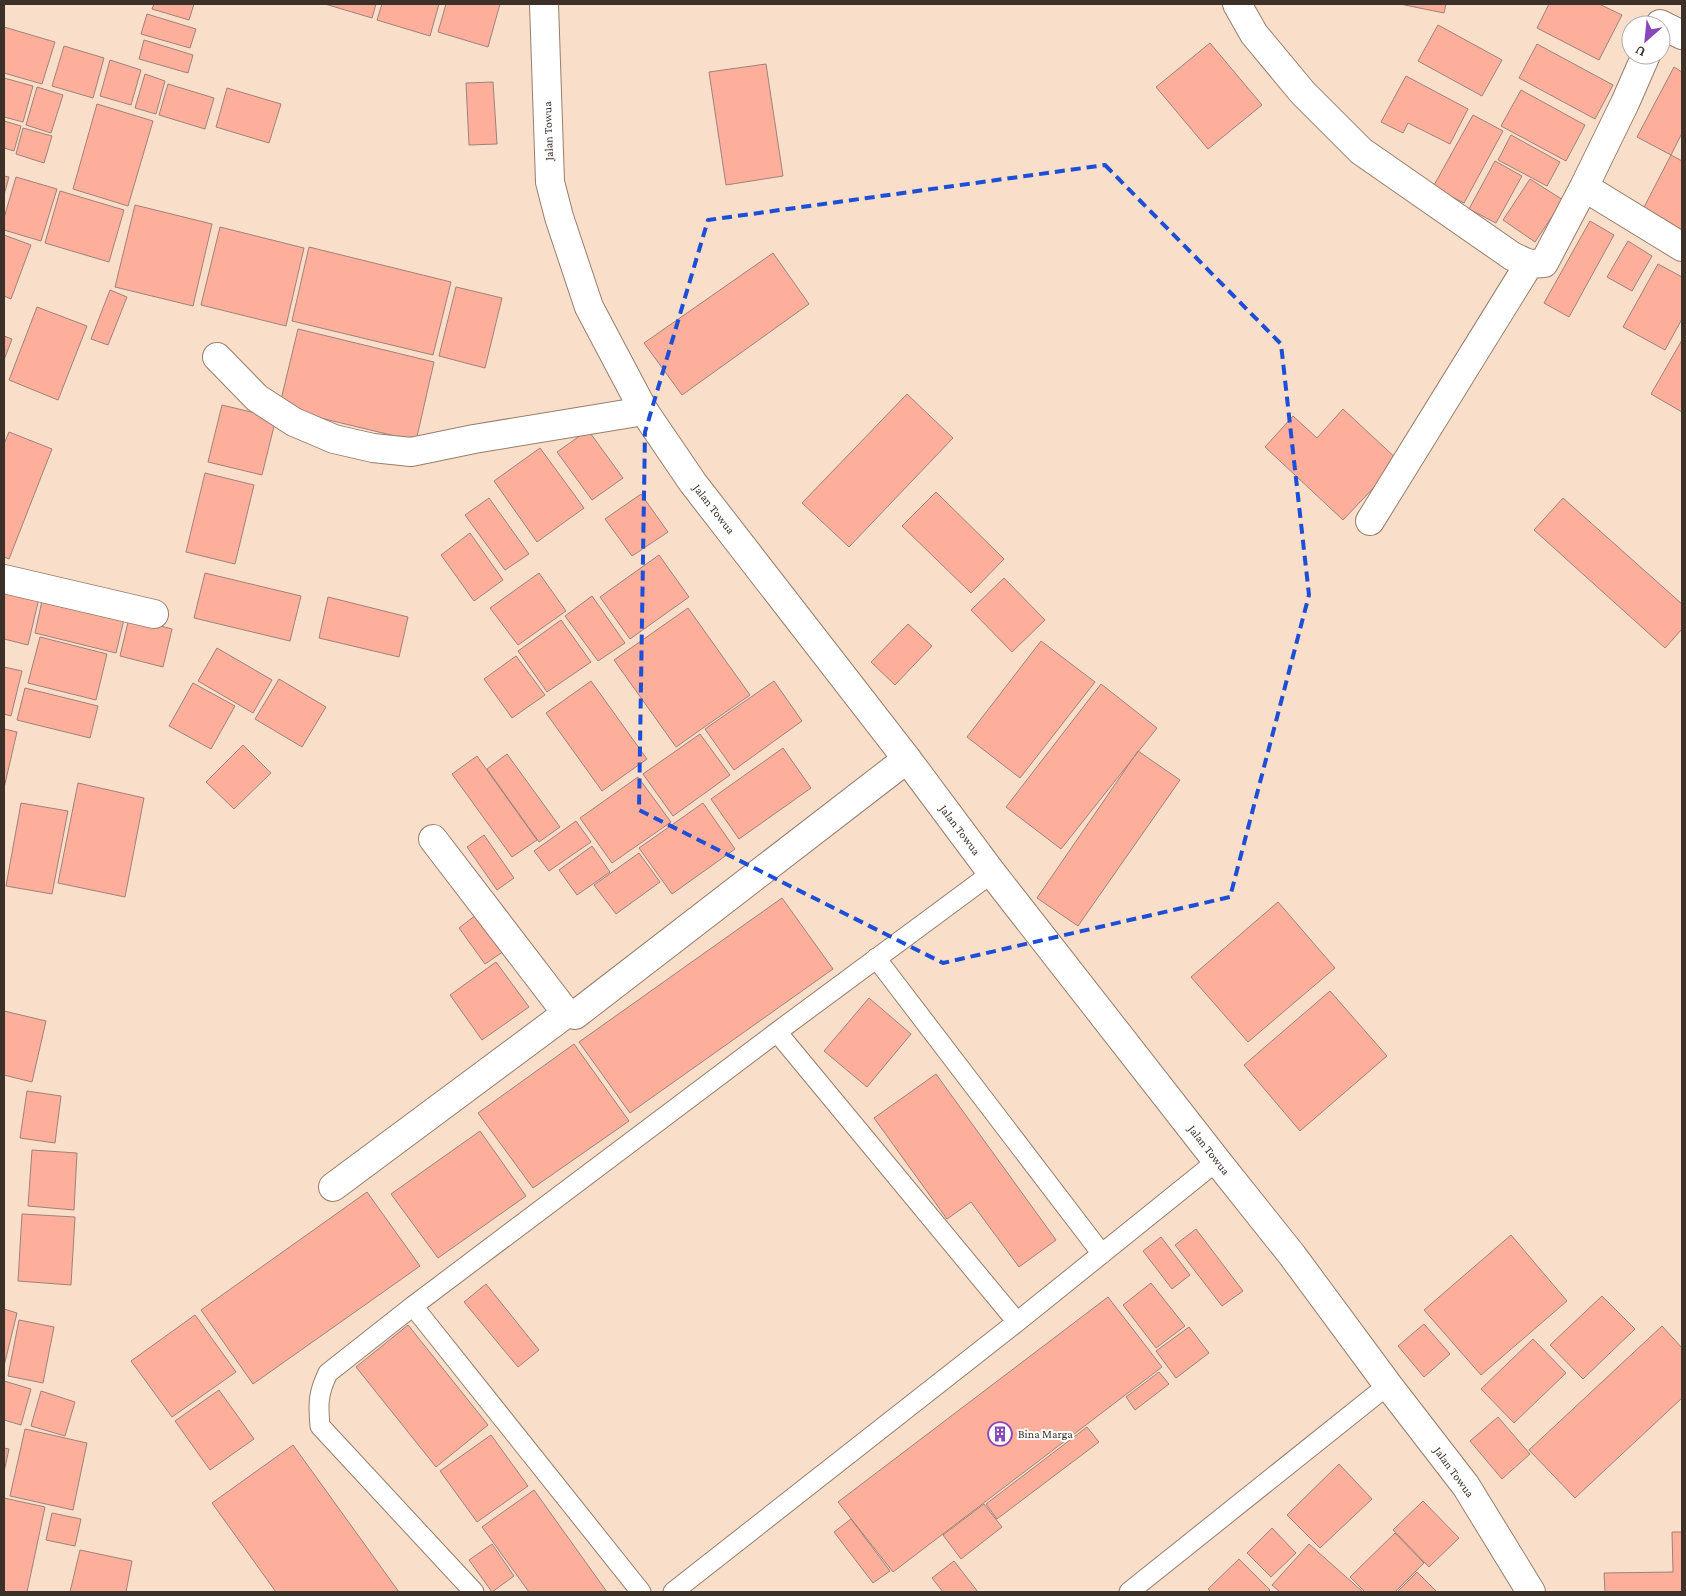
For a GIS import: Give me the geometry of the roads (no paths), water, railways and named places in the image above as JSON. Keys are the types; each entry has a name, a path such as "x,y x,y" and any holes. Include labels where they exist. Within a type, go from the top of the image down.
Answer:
{"street":[{"name":"Jalan Towua","path":"544,4 550,182 552,191 589,307 644,412 693,482 907,759 992,873 1292,1254 1388,1385 1466,1486 1531,1592"},
{"path":"1237,4 1254,34 1297,86 1361,151 1512,256 1529,264 1544,263 1626,102 1642,65"},
{"path":"1584,186 1682,247"},
{"path":"1370,522 1529,264"},
{"path":"218,357 257,398 294,422 334,439 373,448 411,452 474,439 644,412"},
{"path":"4,578 154,614"},
{"path":"333,1187 567,1013 575,1014 907,759"},
{"path":"433,839 567,1013"}],"lane":[{"path":"474,1592 320,1426 318,1407 320,1389 328,1373 777,1032 992,873"},
{"path":"876,958 1102,1254"},
{"path":"777,1032 1017,1322"},
{"path":"673,1592 1017,1322 1217,1161"},
{"path":"414,1306 641,1592"},
{"path":"1129,1592 1388,1385"}],"place":[{"name":"Bina Marga","path":"1000,1434"}]}
